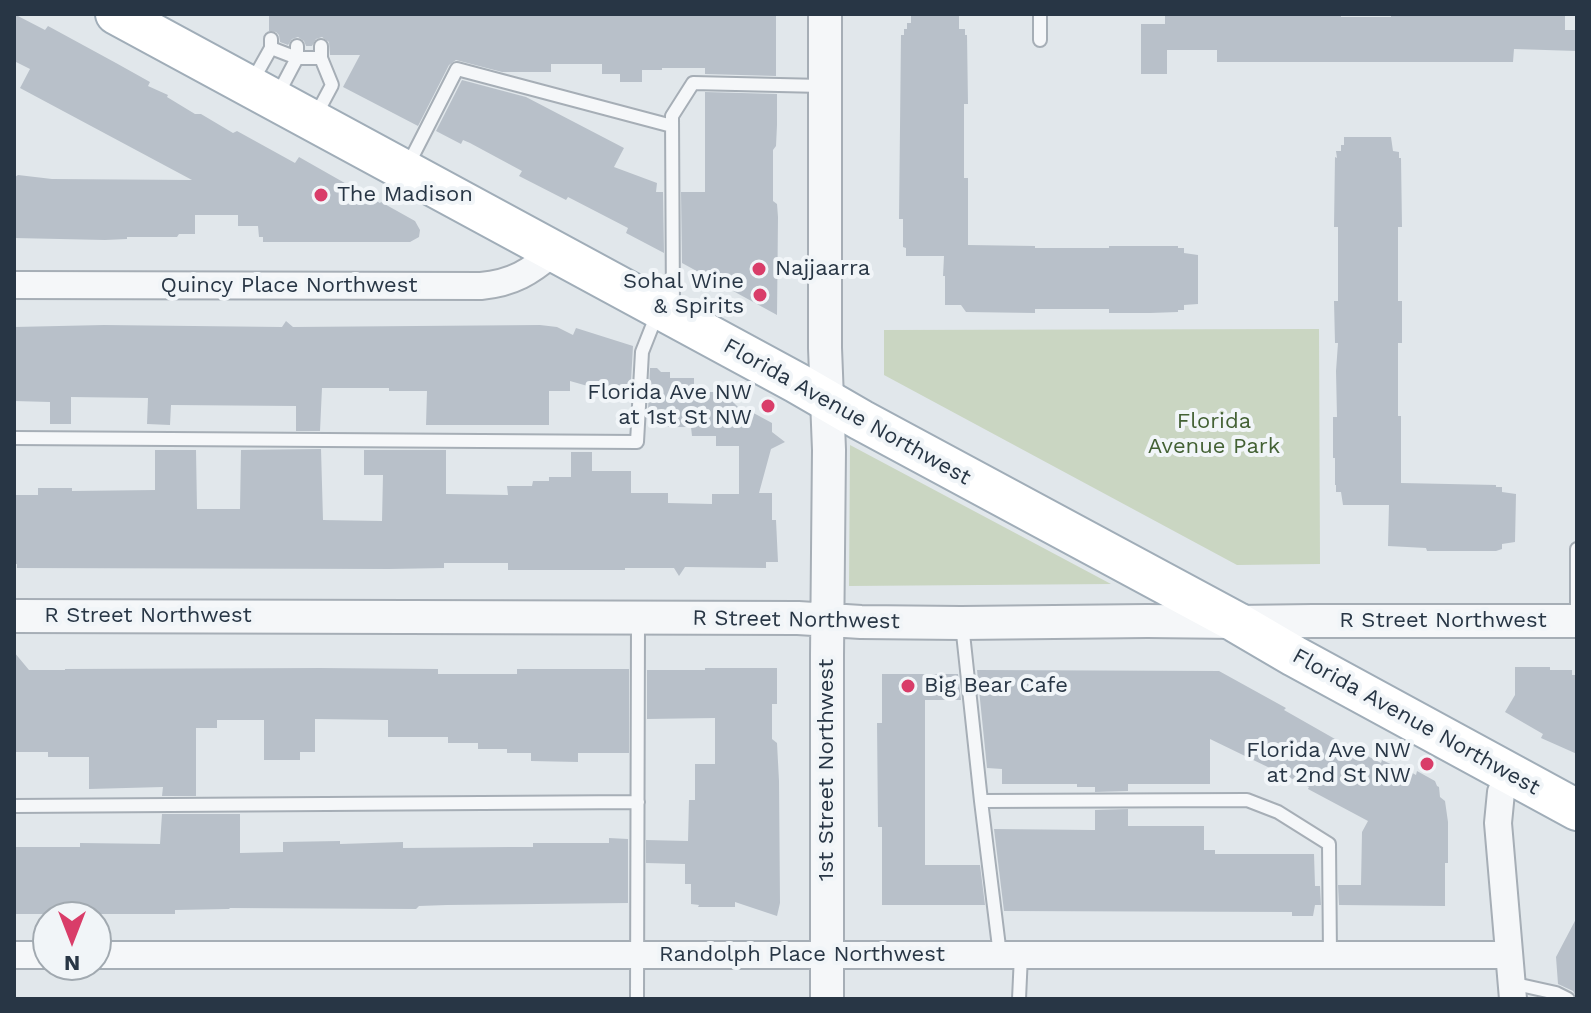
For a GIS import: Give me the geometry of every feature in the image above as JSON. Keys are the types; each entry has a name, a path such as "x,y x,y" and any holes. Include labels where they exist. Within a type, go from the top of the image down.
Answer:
{"main road":[{"name":"Florida Avenue Northwest","path":"116,14 1577,810"}],"street":[{"name":"1st Street Northwest","path":"825,14 825,348 829,450 827,999"},
{"name":"Quincy Place Northwest","path":"14,285 481,286 504,283 525,275 554,252"},
{"name":"R Street Northwest","path":"14,616 798,618 961,623 1577,621"},
{"path":"1509,773 1501,792 1498,823 1512,991"},
{"name":"Randolph Place Northwest","path":"112,955 1509,955"}],"lane":[{"path":"1040,14 1040,40"},
{"path":"262,93 271,43 297,52 321,52 332,85 313,121"},
{"path":"262,93 297,52"},
{"path":"404,171 457,69 672,126"},
{"path":"14,438 637,442 642,352 666,313 672,116 693,83 825,86"},
{"path":"1577,549 1577,621"},
{"path":"637,999 638,618"},
{"path":"961,623 981,801 1019,999"},
{"path":"981,801 1247,800 1278,812 1329,844 1330,955"},
{"path":"14,806 638,802"},
{"path":"1512,991 1556,993 1568,999"}],"green space":[{"name":"Florida Avenue Park","path":"1319,329 1320,564 1237,565 884,375 884,330"},
{"path":"850,445 1111,584 849,586"}],"building":[{"path":"14,14 45,30 48,26 116,63 150,82 148,86 168,95 195,114 201,114 233,133 237,131 295,163 299,157 381,202 415,221 420,230 419,237 410,242 263,242 258,226 238,226 238,215 195,215 195,234 179,234 177,237 105,240 14,238 15,177 18,175 52,179 192,180 20,88 30,69 14,61"},
{"path":"269,14 770,14 776,16 776,76 705,74 705,68 662,68 642,70 642,82 620,82 620,74 602,74 602,64 551,64 551,72 502,72 456,60 449,65 418,126 343,87 360,55 330,55 329,42 322,37 316,39 312,46 306,46 298,37 288,45 280,42 276,32 269,31"},
{"path":"1165,14 1391,17 1565,14 1565,30 1577,30 1577,51 1514,49 1513,62 1217,62 1217,50 1167,50 1167,74 1141,74 1141,24 1165,24"},
{"path":"911,15 959,15 959,29 965,29 967,35 968,104 964,104 964,178 968,178 968,245 1035,248 1178,246 1184,248 1184,253 1198,255 1198,304 1184,305 1184,310 1178,312 1150,313 1109,313 1109,309 1035,309 1035,313 966,312 961,305 945,305 944,256 906,256 903,219 899,219 901,35 907,29 907,23 911,23"},
{"path":"462,80 526,97 624,148 614,167 657,183 656,192 663,192 664,253 626,233 628,228 519,176 522,171 470,143 463,140 461,144 436,131"},
{"path":"705,92 777,94 773,201 777,204 778,217 777,315 682,263 681,192 705,192"},
{"path":"1344,137 1391,137 1393,151 1399,152 1401,158 1402,227 1398,227 1398,301 1402,301 1402,343 1398,343 1398,416 1401,416 1401,483 1496,485 1502,487 1502,492 1516,494 1515,542 1502,544 1502,549 1427,551 1426,548 1388,546 1389,505 1343,505 1341,492 1336,492 1333,458 1338,343 1335,343 1334,301 1338,301 1338,227 1334,227 1335,157 1336,151 1341,151 1341,145 1344,145"},
{"path":"286,321 293,327 540,325 557,327 573,335 576,328 633,346 630,398 570,381 570,391 549,391 549,425 426,425 427,391 322,388 320,431 296,431 296,406 171,405 170,425 147,424 148,398 71,397 71,424 50,424 50,402 14,401 14,327 282,327"},
{"path":"650,368 670,372 670,378 694,378 694,392 723,392 741,410 748,410 772,423 772,432 785,442 771,449 759,493 772,493 778,562 766,562 766,568 685,567 679,576 674,568 508,570 508,563 444,563 444,568 389,569 17,568 14,564 14,495 38,495 38,488 72,488 72,491 155,490 155,450 196,450 197,509 240,509 241,450 321,449 323,520 382,521 383,475 364,475 364,450 446,450 446,494 508,495 507,486 532,486 533,481 549,481 549,477 571,477 571,452 592,452 592,471 631,471 631,493 668,493 668,503 712,504 712,494 739,494 739,446 716,446 716,436 692,436 691,427 668,427 667,411 648,411"},
{"path":"14,652 29,670 320,668 438,669 438,674 517,674 517,669 629,669 629,753 578,753 578,762 531,761 531,753 478,749 478,743 448,743 448,737 388,737 388,720 315,719 315,752 300,752 300,760 264,760 264,720 217,720 217,728 196,728 196,796 162,796 163,787 89,789 89,757 48,757 48,752 14,752"},
{"path":"1515,667 1550,667 1550,670 1572,670 1572,675 1577,675 1577,754 1541,738 1543,734 1505,712 1515,695"},
{"path":"777,668 777,704 772,704 772,739 777,743 779,781 780,903 777,916 735,902 735,907 698,907 691,904 691,884 685,884 685,864 646,863 646,840 688,841 689,800 695,800 695,764 715,764 715,718 647,719 647,670"},
{"path":"977,670 1219,671 1381,763 1382,760 1398,765 1416,775 1417,771 1435,781 1440,797 1445,801 1448,822 1445,906 1339,905 1338,885 1361,885 1362,832 1368,821 1309,787 1210,739 1210,784 1128,784 1128,791 1095,792 1095,787 1077,787 1077,784 1002,784 1002,769 987,768"},
{"path":"882,674 958,674 961,700 925,700 925,865 980,865 985,905 882,905 877,723 882,723"},
{"path":"1128,809 1128,826 1204,826 1204,850 1215,850 1215,854 1314,854 1315,886 1320,886 1321,905 1315,905 1313,916 1292,916 1292,912 1004,911 994,829 1095,830 1095,810"},
{"path":"162,814 240,814 240,853 283,852 283,842 403,842 403,848 533,847 533,843 609,843 609,838 628,839 628,903 447,905 419,906 416,909 230,908 175,910 175,914 112,914 112,901 32,901 32,914 14,914 14,847 80,847 80,843 160,844"},
{"path":"1577,917 1577,999 1573,991 1558,984 1556,957"}],"place":[{"name":"The Madison","path":"321,195"},
{"name":"Najjaarra","path":"759,269"},
{"name":"Sohal Wine & Spirits","path":"760,295"},
{"name":"Florida Ave NW at 1st St NW","path":"768,406"},
{"name":"Big Bear Cafe","path":"908,686"},
{"name":"Florida Ave NW at 2nd St NW","path":"1427,764"}]}
